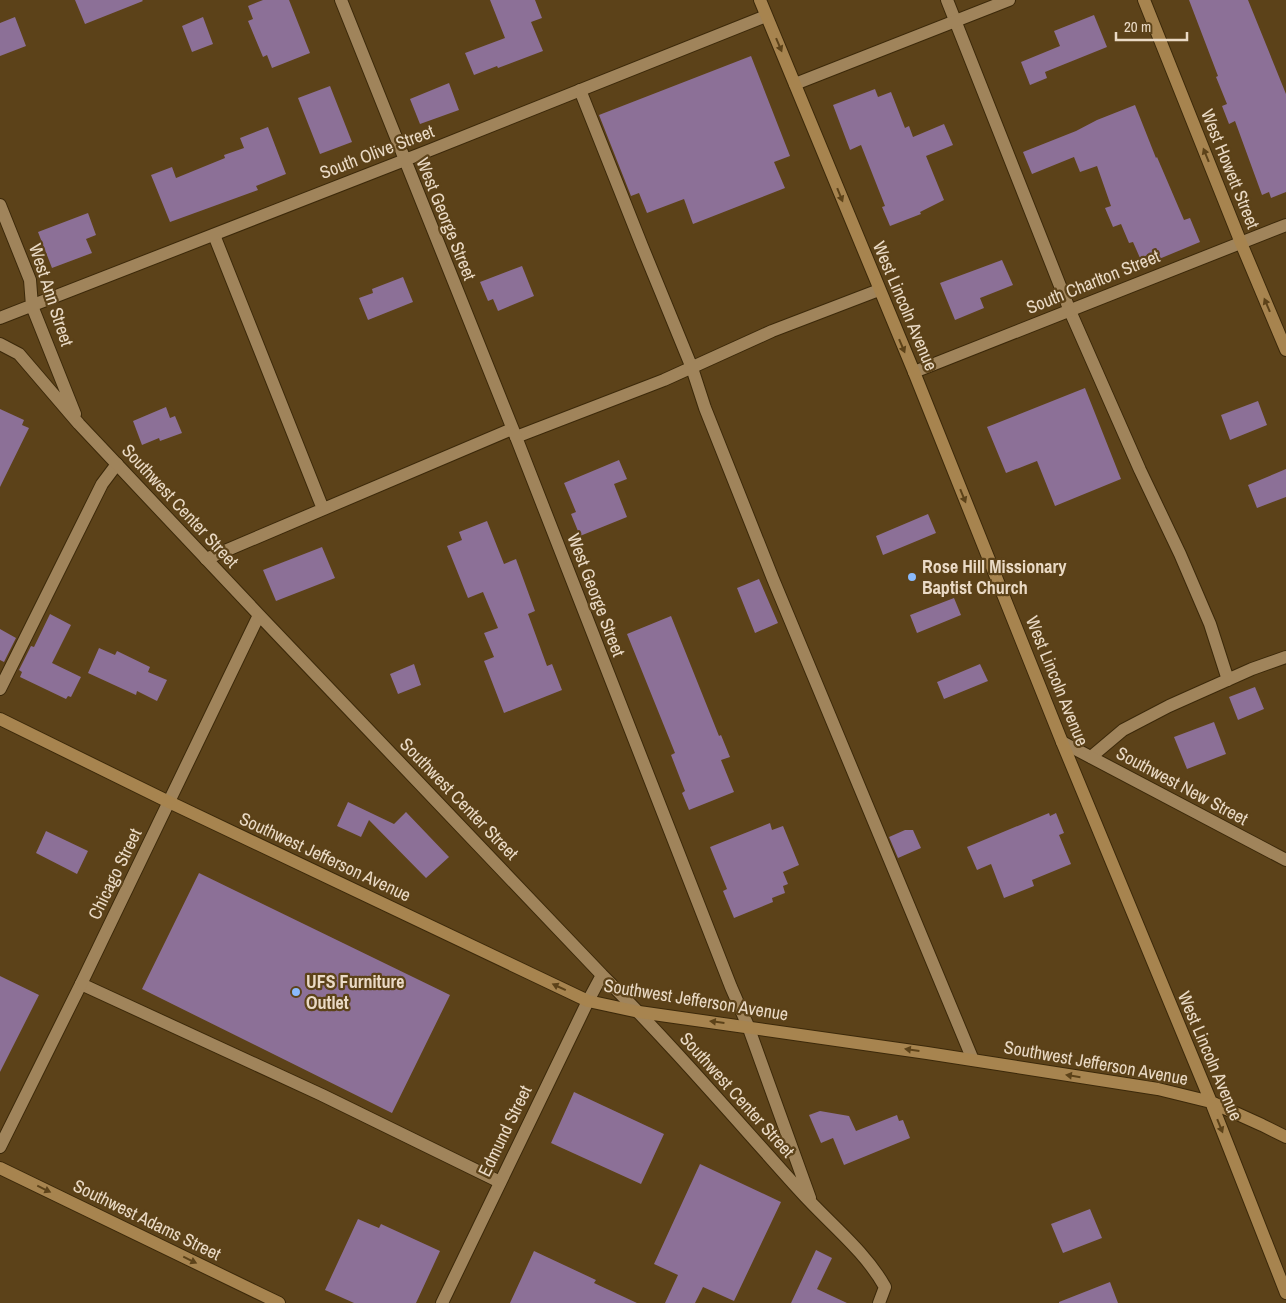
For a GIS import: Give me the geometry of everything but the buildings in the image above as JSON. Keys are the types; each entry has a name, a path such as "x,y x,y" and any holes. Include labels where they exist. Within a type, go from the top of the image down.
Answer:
{"main road":[{"name":"West Lincoln Avenue","path":"760,0 914,372 1062,742 1211,1102 1286,1292"},
{"name":"West Howett Street","path":"1144,0 1286,350"},
{"name":"Southwest Jefferson Avenue","path":"0,719 169,802 588,1001 640,1012 748,1026 1158,1089 1211,1102 1286,1137"},
{"name":"Southwest Adams Street","path":"0,1168 279,1303"}],"street":[{"name":"West George Street","path":"341,0 514,433 730,987 748,1026 813,1205"},
{"path":"947,0 1070,311 1210,624 1228,680"},
{"path":"795,84 1009,0"},
{"name":"South Olive Street","path":"0,318 404,161 766,16"},
{"path":"580,90 692,368 705,408 773,579 973,1060"},
{"name":"West Ann Street","path":"0,205 30,280 32,306 79,424"},
{"name":"South Charlton Street","path":"914,372 1286,225"},
{"path":"214,235 324,509"},
{"path":"206,559 324,509 514,433 664,380 772,331 879,290"},
{"name":"Southwest Center Street","path":"0,344 19,354 79,424 206,559 602,975 640,1012 813,1205 876,1270 885,1287 879,1303"},
{"path":"0,689 102,484 117,464"},
{"name":"Chicago Street","path":"0,1146 81,984 259,615"},
{"path":"1091,757 1123,730 1169,706 1286,657"},
{"name":"Southwest New Street","path":"1062,742 1286,860"},
{"name":"Edmund Street","path":"442,1303 602,975"},
{"path":"81,984 322,1095 500,1182"}],"place":[{"name":"Rose Hill Missionary Baptist Church","path":"912,577"},
{"name":"UFS Furniture Outlet","path":"296,992"}]}
